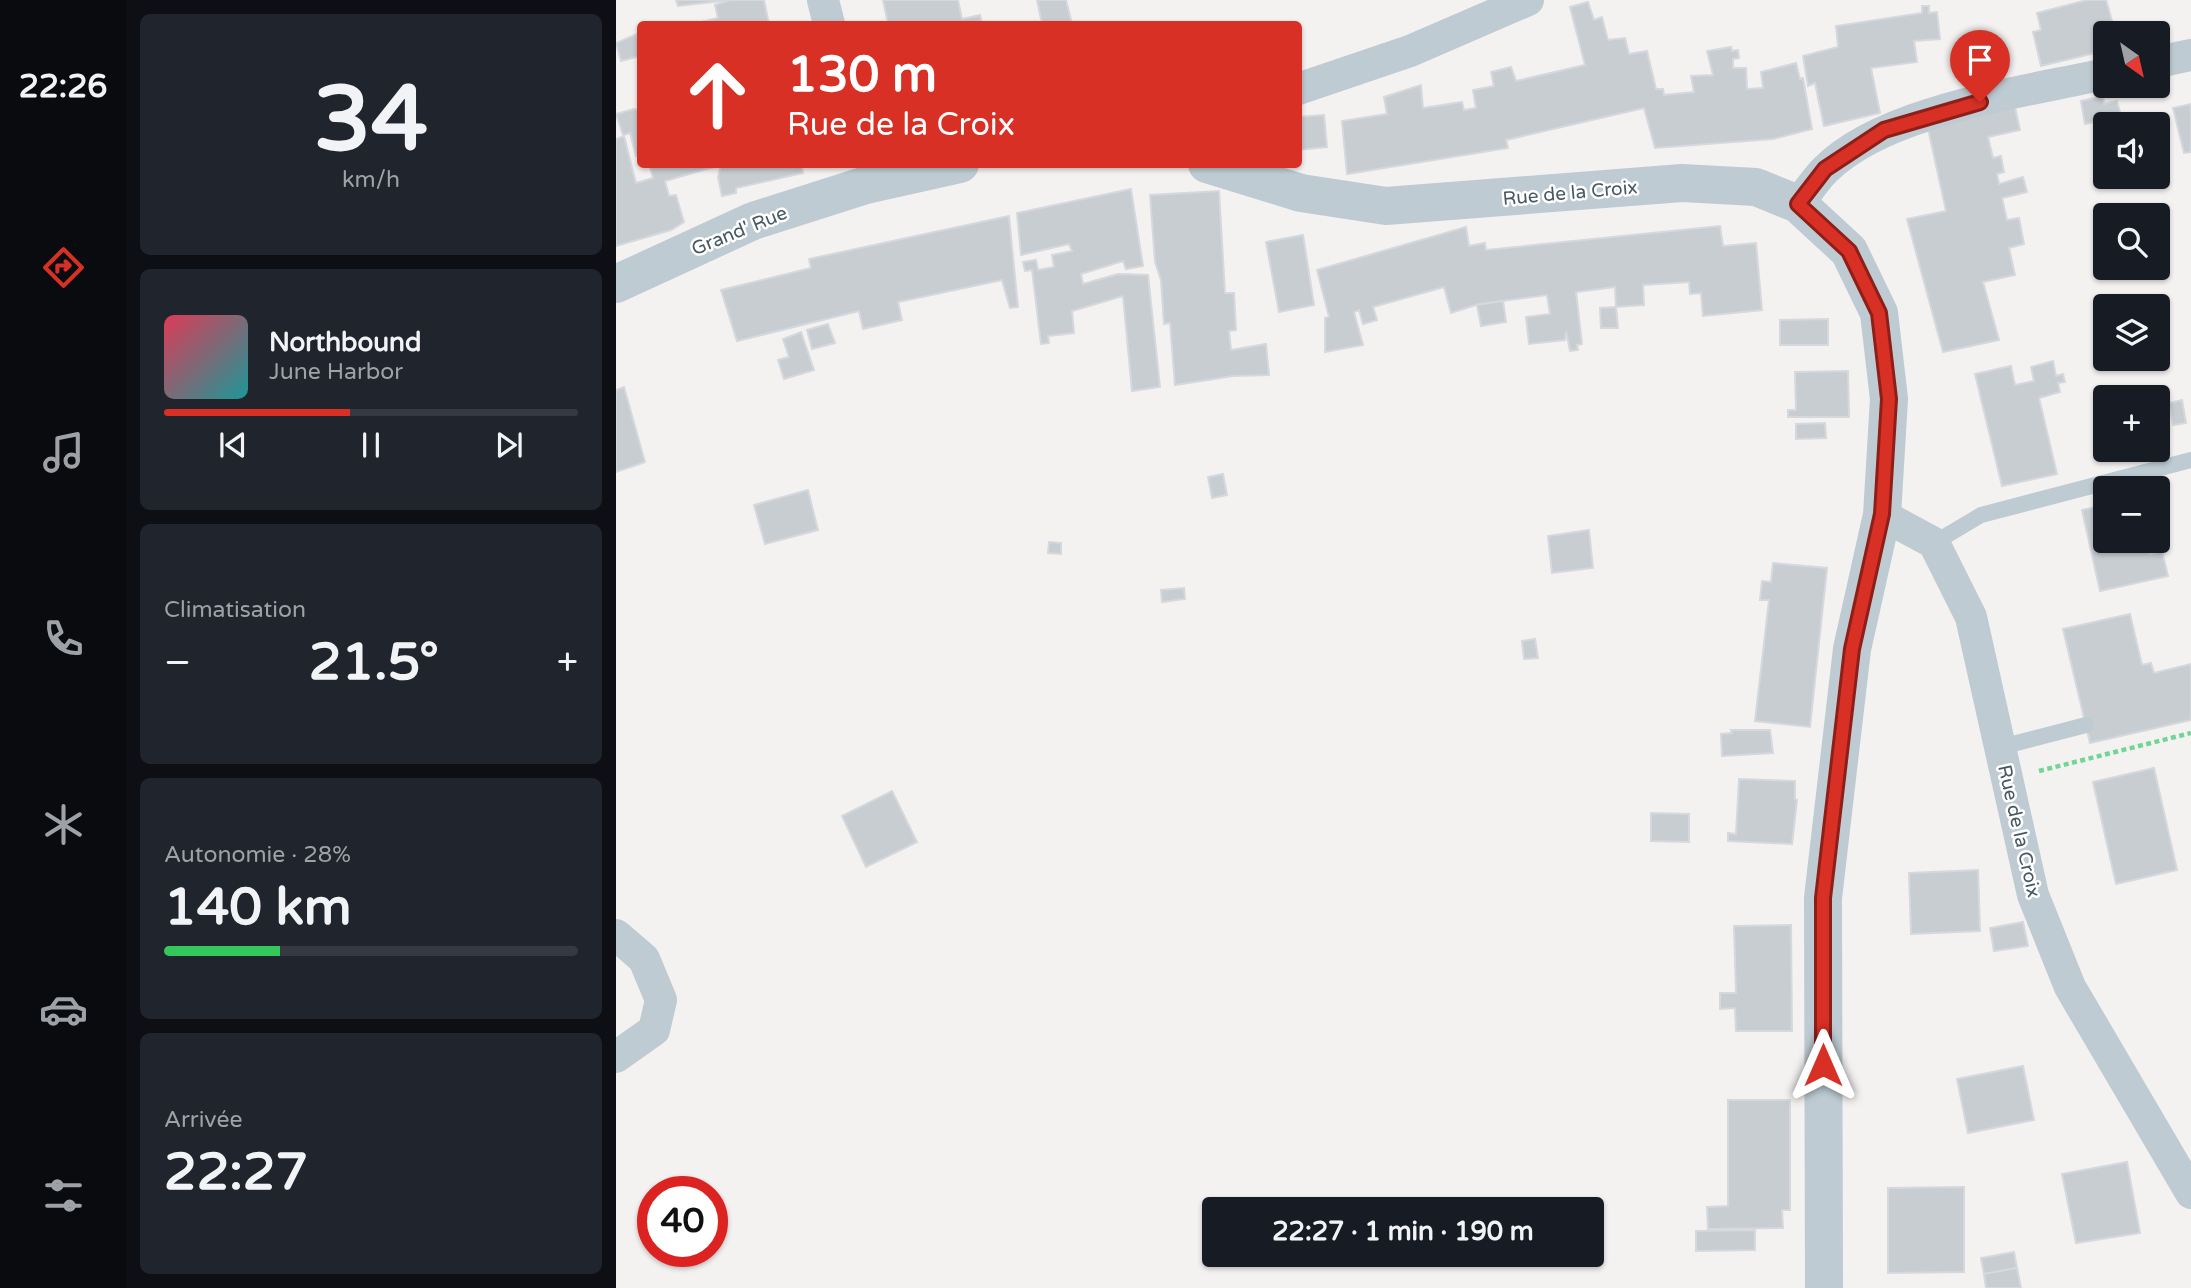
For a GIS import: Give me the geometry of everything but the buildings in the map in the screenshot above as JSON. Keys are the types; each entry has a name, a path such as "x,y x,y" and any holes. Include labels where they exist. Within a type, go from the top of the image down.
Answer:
{"street":[{"path":"823,0 828,21"},
{"path":"1302,88 1410,51 1528,0"},
{"path":"2170,59 2191,55"},
{"path":"1798,204 1825,169 1884,130 1955,107 2093,77"},
{"name":"Grand' Rue","path":"616,284 753,221 863,175 925,168"},
{"name":"Rue de la Croix","path":"1220,168 1301,193 1386,206 1682,183 1756,187 1798,204 1849,251 1879,313 1889,399 1882,514 1852,649 1823,898 1824,1288"},
{"path":"1882,514 1934,543"},
{"name":"Rue de la Croix","path":"1934,543 1971,617 2034,895 2070,987 2191,1193"},
{"path":"616,935 643,959 661,1000 654,1030 616,1057"}],"lane":[{"path":"1934,543 1981,515 2191,460"},
{"path":"2001,747 2086,725"}],"path":[{"path":"2008,778 2191,733"}],"route":[{"path":"1823,1065 1823,898 1852,649 1882,514 1889,399 1879,313 1849,251 1798,204 1825,169 1884,130 1955,107 1980,102"}]}
